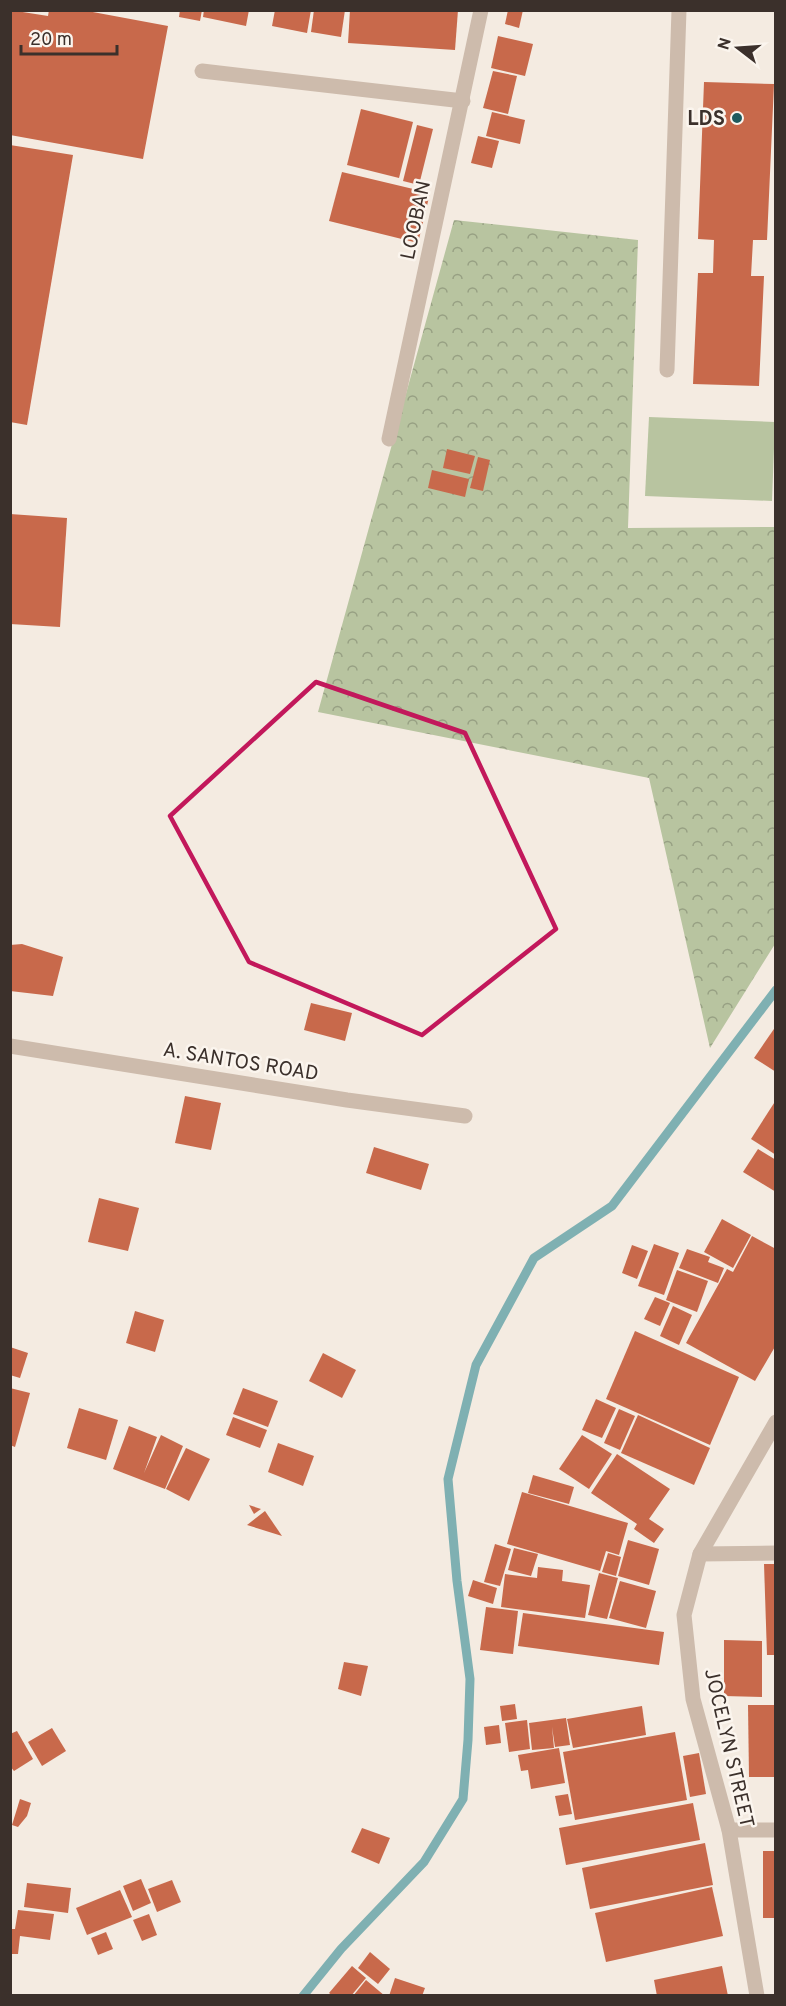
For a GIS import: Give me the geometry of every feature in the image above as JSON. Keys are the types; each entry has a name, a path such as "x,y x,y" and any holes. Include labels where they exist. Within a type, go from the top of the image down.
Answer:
{"street":[{"name":"LOOBAN","path":"388,439 481,10"},
{"path":"667,370 679,10"},
{"path":"202,71 463,101"},
{"name":"A. SANTOS ROAD","path":"10,1046 347,1100 465,1116"},
{"name":"JOCELYN STREET","path":"757,1995 729,1830 693,1699 684,1615 700,1554 776,1422"},
{"path":"700,1554 776,1553"},
{"path":"729,1830 776,1830"}],"highlighted area":[{"path":"316,682 465,733 556,929 422,1035 249,962 170,816"}],"green space":[{"path":"454,220 638,240 628,528 775,527 775,944 710,1048 649,778 318,712"},
{"path":"649,417 775,422 772,501 645,496"}],"building":[{"path":"10,10 48,16 49,10 82,10 168,26 143,159 10,135"},
{"path":"180,10 202,10 200,21 179,17"},
{"path":"204,10 249,10 246,26 203,17"},
{"path":"275,10 311,10 307,33 272,26"},
{"path":"314,10 345,10 341,37 311,32"},
{"path":"350,10 458,10 455,50 348,43"},
{"path":"508,10 523,10 519,28 505,24"},
{"path":"498,36 533,44 525,76 491,68"},
{"path":"493,71 517,76 508,114 483,108"},
{"path":"704,82 774,84 767,240 753,240 751,276 764,276 759,386 693,384 698,273 713,273 714,240 698,239"},
{"path":"361,109 413,122 399,178 347,165"},
{"path":"492,112 525,120 520,144 486,136"},
{"path":"417,125 433,129 419,185 403,181"},
{"path":"478,136 499,141 492,168 471,163"},
{"path":"10,145 73,155 27,425 10,422"},
{"path":"342,172 430,193 418,243 329,221"},
{"path":"447,449 475,456 470,474 443,468"},
{"path":"478,457 490,460 483,491 470,488"},
{"path":"432,470 469,479 465,497 428,488"},
{"path":"10,514 67,518 60,627 10,624"},
{"path":"22,944 63,957 53,996 10,991 10,945"},
{"path":"311,1003 352,1013 345,1041 304,1030"},
{"path":"776,1026 776,1072 754,1058"},
{"path":"185,1096 221,1103 211,1150 175,1143"},
{"path":"776,1100 776,1155 751,1139"},
{"path":"374,1147 429,1164 421,1190 366,1173"},
{"path":"758,1149 776,1160 776,1192 743,1172"},
{"path":"99,1198 139,1208 128,1251 88,1242"},
{"path":"722,1219 751,1235 733,1268 704,1252"},
{"path":"752,1236 776,1249 776,1345 755,1381 686,1343 727,1269 733,1272"},
{"path":"654,1244 679,1253 664,1295 638,1286"},
{"path":"632,1245 648,1251 637,1279 622,1273"},
{"path":"687,1249 710,1257 708,1262 724,1268 718,1283 679,1268"},
{"path":"677,1270 708,1281 697,1312 666,1300"},
{"path":"655,1297 670,1303 660,1326 644,1319"},
{"path":"673,1306 692,1315 679,1345 660,1336"},
{"path":"135,1311 164,1320 155,1352 126,1343"},
{"path":"635,1331 739,1377 710,1445 606,1399"},
{"path":"10,1347 28,1353 20,1378 10,1375"},
{"path":"323,1353 356,1370 342,1398 309,1381"},
{"path":"10,1388 30,1393 15,1447 10,1445"},
{"path":"243,1388 278,1401 268,1427 233,1414"},
{"path":"596,1399 616,1408 602,1438 582,1430"},
{"path":"79,1408 118,1420 106,1460 67,1448"},
{"path":"619,1409 635,1416 620,1450 604,1443"},
{"path":"638,1415 710,1448 694,1485 621,1453"},
{"path":"233,1417 267,1430 260,1448 226,1435"},
{"path":"129,1426 157,1437 144,1473 161,1435 183,1446 165,1489 113,1469"},
{"path":"582,1435 612,1454 589,1489 559,1469"},
{"path":"278,1443 314,1456 303,1486 268,1472"},
{"path":"186,1448 210,1459 189,1501 166,1489"},
{"path":"617,1454 670,1489 649,1519 664,1529 654,1543 634,1529 637,1524 591,1493"},
{"path":"533,1475 574,1487 569,1504 528,1493"},
{"path":"522,1492 628,1523 619,1555 606,1551 600,1571 507,1544"},
{"path":"249,1505 261,1509 254,1514"},
{"path":"265,1511 282,1536 247,1525"},
{"path":"628,1540 659,1549 649,1585 618,1576"},
{"path":"495,1544 511,1549 500,1586 484,1582"},
{"path":"514,1548 538,1554 531,1576 508,1570"},
{"path":"608,1553 621,1557 616,1576 602,1572"},
{"path":"764,1564 776,1564 776,1655 767,1655"},
{"path":"538,1567 563,1570 562,1581 590,1585 585,1618 501,1607 505,1574 537,1578"},
{"path":"599,1573 618,1578 607,1619 588,1615"},
{"path":"473,1580 497,1588 493,1604 468,1596"},
{"path":"620,1581 656,1591 646,1628 609,1618"},
{"path":"486,1607 518,1611 513,1654 480,1650"},
{"path":"523,1613 664,1632 659,1665 518,1646"},
{"path":"724,1640 762,1641 762,1697 724,1696"},
{"path":"344,1662 368,1666 361,1696 338,1689"},
{"path":"515,1704 517,1719 502,1721 500,1706"},
{"path":"748,1705 776,1705 776,1777 749,1777"},
{"path":"642,1706 646,1735 573,1748 567,1719"},
{"path":"566,1718 570,1745 555,1747 552,1727 554,1748 532,1750 529,1723"},
{"path":"527,1720 530,1749 509,1752 505,1723"},
{"path":"499,1725 501,1743 486,1745 484,1727"},
{"path":"52,1728 66,1751 42,1766 28,1742"},
{"path":"17,1731 33,1759 14,1771 10,1766 10,1734"},
{"path":"675,1732 687,1800 575,1820 563,1752"},
{"path":"559,1748 565,1783 531,1789 528,1770 521,1771 518,1755"},
{"path":"699,1753 706,1794 690,1797 683,1756"},
{"path":"568,1794 572,1814 559,1816 555,1796"},
{"path":"20,1799 31,1803 27,1816 18,1827 12,1825"},
{"path":"693,1803 700,1840 566,1865 559,1828"},
{"path":"362,1828 390,1838 379,1864 351,1852"},
{"path":"705,1843 713,1885 590,1909 582,1868"},
{"path":"763,1851 776,1851 776,1918 763,1918"},
{"path":"141,1879 151,1903 133,1911 123,1886"},
{"path":"172,1880 181,1902 157,1912 148,1889"},
{"path":"27,1883 71,1888 68,1913 24,1907"},
{"path":"712,1887 723,1936 606,1962 595,1913"},
{"path":"120,1890 132,1917 87,1935 76,1908"},
{"path":"18,1910 54,1914 50,1940 20,1936 18,1954 10,1954 10,1929 15,1929"},
{"path":"149,1914 157,1935 142,1941 133,1920"},
{"path":"106,1932 113,1949 98,1955 91,1938"},
{"path":"370,1952 390,1969 378,1984 358,1968"},
{"path":"352,1966 366,1978 351,1996 333,1996 329,1993"},
{"path":"722,1966 728,1996 657,1996 654,1980"},
{"path":"395,1978 425,1988 422,1996 389,1996"},
{"path":"366,1980 385,1996 353,1996"}],"waterway":[{"path":"303,1996 341,1949 424,1862 463,1799 470,1679 457,1581 448,1479 476,1365 534,1258 612,1206 776,990"}],"place":[{"name":"LDS","path":"737,118"}]}
